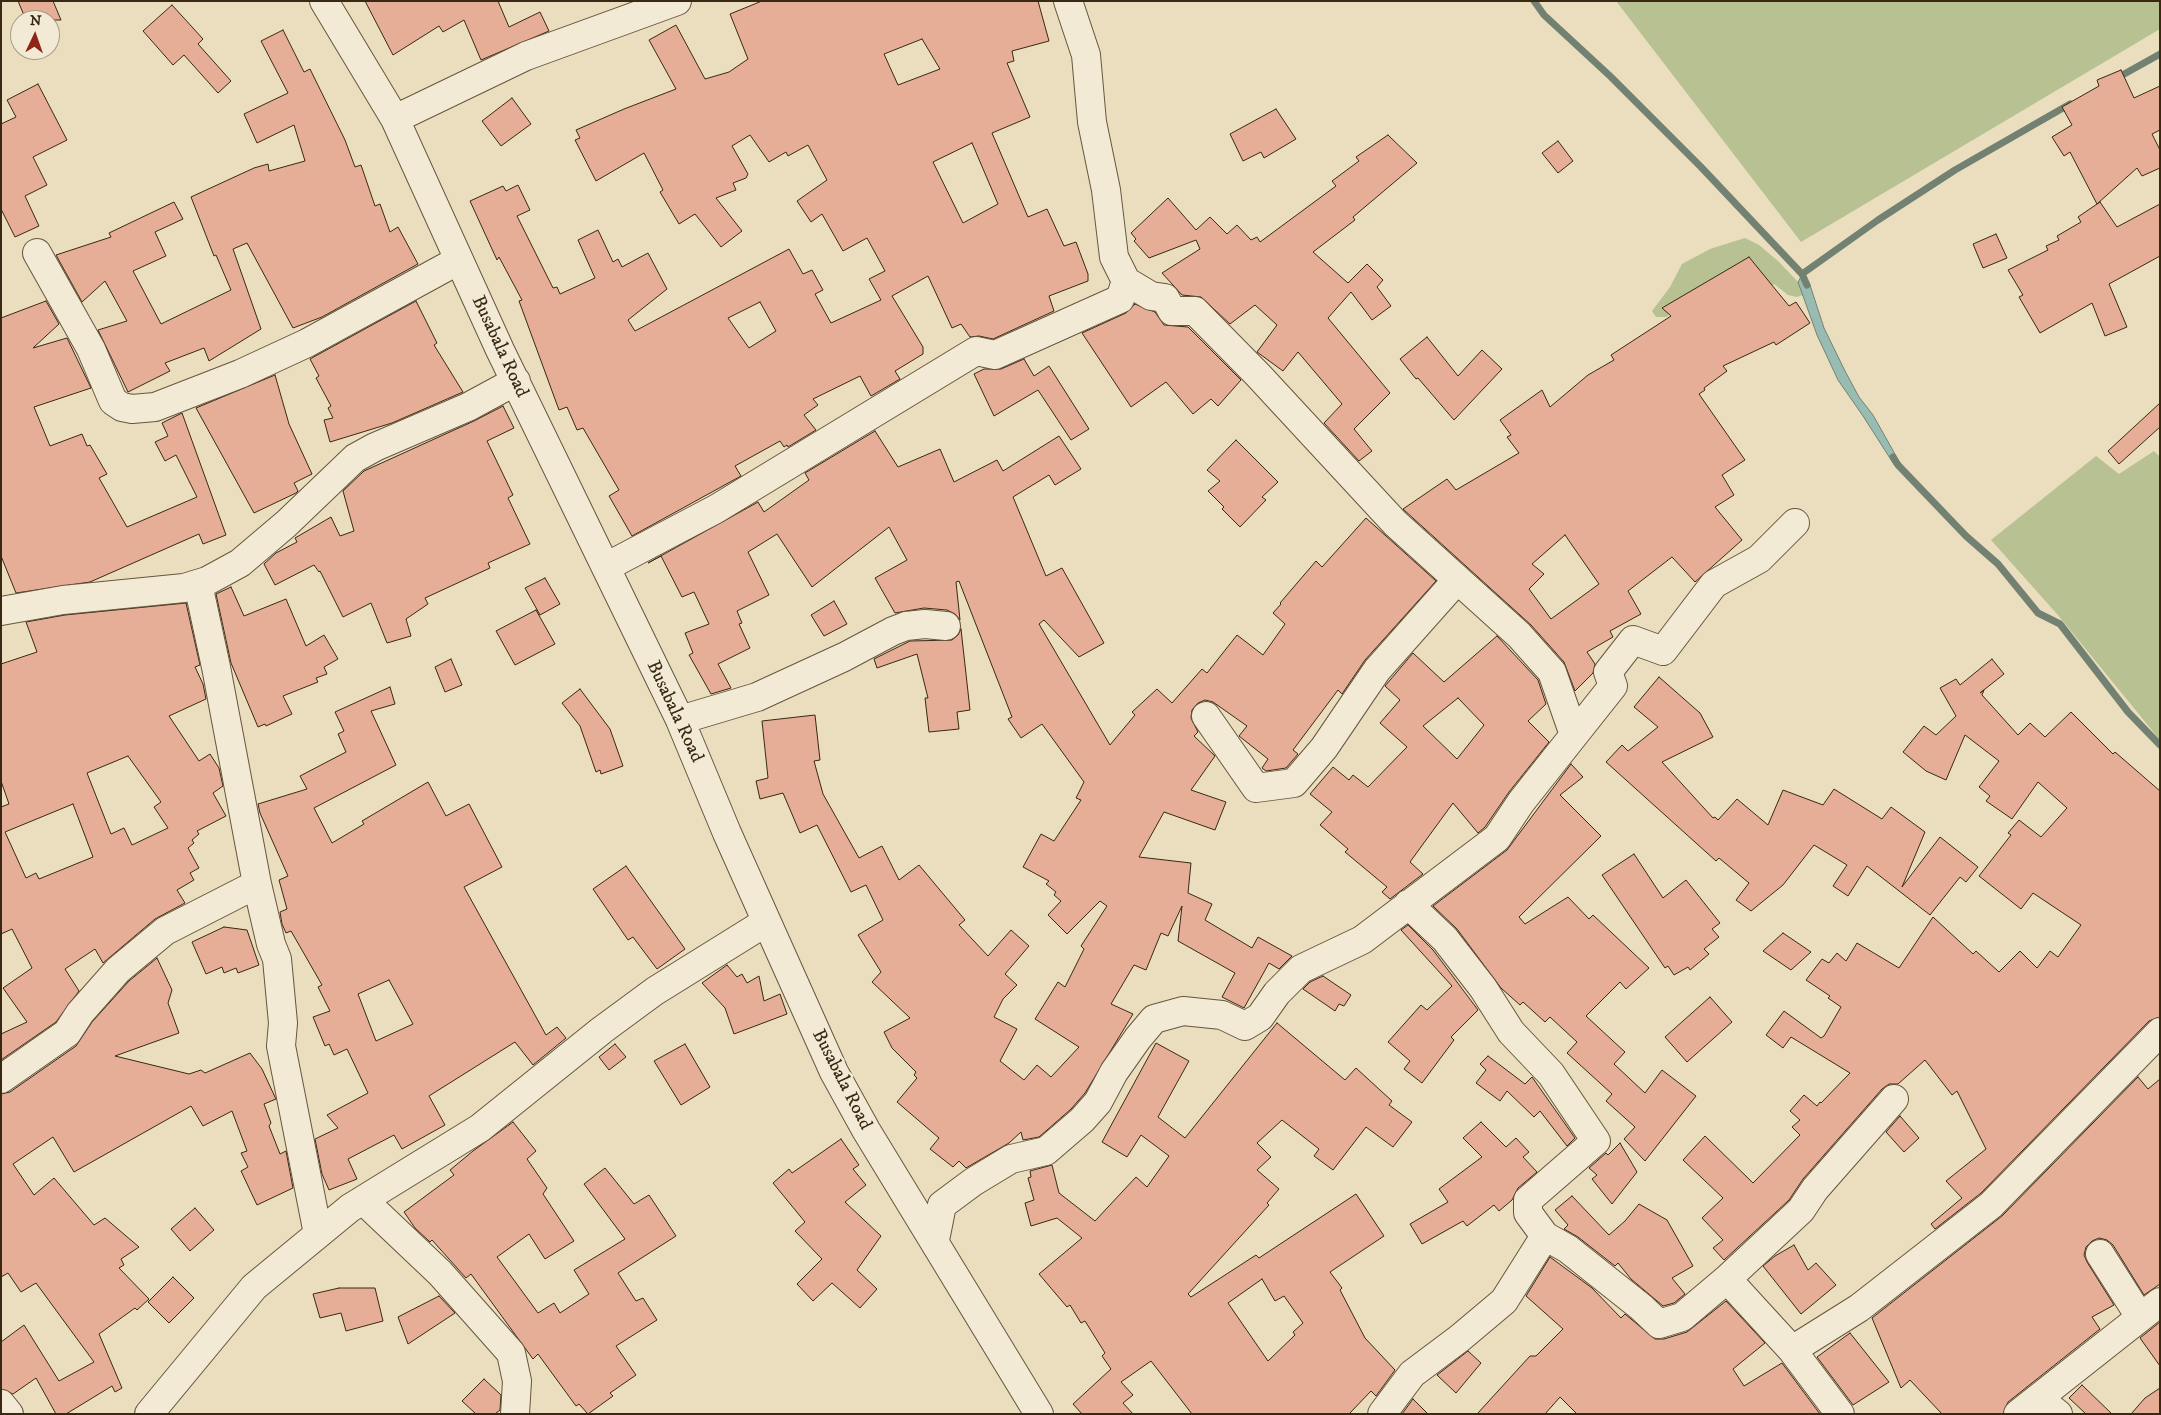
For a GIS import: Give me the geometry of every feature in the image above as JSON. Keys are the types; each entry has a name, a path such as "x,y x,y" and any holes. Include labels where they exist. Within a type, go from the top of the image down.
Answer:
{"street":[{"name":"Busabala Road","path":"324,1 394,119 516,381 680,720 766,922 834,1072 1039,1414"},
{"path":"394,119 526,56 677,1"},
{"path":"1068,1 1086,55 1092,122 1106,190 1114,257 1126,282 1151,296 1165,298 1172,311 1195,311 1272,389 1395,523 1520,634 1552,672 1574,735"},
{"path":"37,253 91,349 113,401 122,407 132,409 155,406 240,374 307,343 459,260"},
{"path":"606,567 716,509 976,351 995,355 1120,299 1126,282"},
{"path":"1,611 63,600 175,590 198,584 240,563 286,524 355,458 375,447 460,411 516,381"},
{"path":"935,1240 942,1205 973,1182 1011,1159 1046,1150 1082,1120 1098,1102 1114,1072 1154,1019 1183,1011 1222,1015 1245,1026 1260,1017 1277,993 1301,969 1362,940 1497,838 1521,802 1613,686 1608,672 1633,640 1663,651 1714,584 1759,559 1795,523"},
{"path":"1206,716 1256,788 1294,783 1324,748 1377,670 1457,580"},
{"path":"198,584 216,667 256,884 271,944 277,959 283,1023 281,1046 318,1234"},
{"path":"680,720 757,697 906,626 925,624 946,626"},
{"path":"1,1079 68,1033 80,1013 118,970 165,931 256,884"},
{"path":"1408,904 1445,939 1483,988 1511,1032 1551,1074 1596,1141 1528,1200 1528,1213 1545,1236 1568,1249 1635,1301 1658,1324 1682,1317 1727,1279 1801,1210 1815,1189 1894,1099"},
{"path":"149,1414 254,1287 318,1234 363,1200 480,1128 602,1030 655,991 766,922"},
{"path":"1792,1350 1859,1308 1991,1204 2160,1032"},
{"path":"363,1200 440,1274 511,1353 517,1382 515,1414"},
{"path":"1382,1414 1412,1374 1460,1338 1504,1301 1545,1236"},
{"path":"2039,1409 2150,1309 2100,1254"},
{"path":"1727,1279 1792,1350 1840,1414"},
{"path":"1,1404 8,1414"}],"green space":[{"path":"1616,1 2160,1 2160,29 1801,242"},
{"path":"1745,238 1759,245 1778,261 1800,284 1803,295 1797,297 1788,295 1774,284 1766,291 1676,302 1667,317 1656,317 1652,311 1670,287 1682,264 1710,249"},
{"path":"2154,451 2160,457 2160,740 2057,614 1991,540 2096,456 2119,474"}],"water":[{"path":"1801,277 1805,278 1810,285 1824,328 1845,371 1900,463 1895,466 1838,380 1817,335 1798,282"}],"building":[{"path":"18,1 53,1 57,10 22,10"},
{"path":"365,1 498,1 509,27 540,12 549,31 481,60 464,20 443,32 439,26 393,55"},
{"path":"762,1 1038,1 1049,41 1012,51 1014,61 1007,63 1030,117 992,133 1028,217 1047,209 1064,246 1076,242 1088,274 1088,281 1049,296 1054,311 993,339 979,336 970,337 961,324 952,328 928,276 892,296 923,347 923,354 895,371 900,379 871,396 860,376 813,399 818,405 804,415 816,430 788,447 787,445 784,447 780,441 735,466 741,476 632,536 609,496 619,490 583,428 577,430 567,407 559,410 519,301 522,300 499,257 497,260 470,201 503,186 506,191 518,185 530,210 517,216 553,288 557,287 560,294 595,278 578,240 598,230 613,262 618,259 622,267 648,253 667,289 628,320 635,331 789,249 803,274 812,270 823,290 815,294 831,323 881,300 869,279 885,271 867,238 843,251 822,214 811,222 797,201 827,180 808,145 788,156 786,152 769,162 750,135 732,146 748,174 746,178 733,183 736,190 716,198 742,231 721,247 695,214 679,224 660,192 663,190 644,153 596,181 575,140 580,138 576,130 676,89 649,40 676,25 705,79 729,72 748,59 730,14","holes":["922,39 940,69 898,85 884,54","972,143 998,204 963,223 933,162","760,302 776,331 749,348 728,318"]},
{"path":"172,5 203,39 198,44 231,81 218,93 184,55 173,65 143,31"},
{"path":"283,30 304,72 310,69 345,140 355,167 361,165 375,206 380,204 390,232 398,227 418,264 322,317 293,328 247,243 233,249 261,329 209,361 204,348 165,363 170,371 128,392 98,330 127,321 105,281 82,302 56,255 111,237 109,233 174,202 183,219 155,232 166,256 133,271 161,324 231,290 216,255 214,256 191,197 254,168 268,164 269,171 305,161 294,125 257,143 244,114 288,93 261,41"},
{"path":"2121,70 2134,98 2160,86 2160,130 2152,134 2160,150 2160,168 2142,176 2137,168 2097,204 2070,152 2064,156 2052,137 2072,125 2062,107 2099,86 2097,80"},
{"path":"38,84 67,140 33,157 47,185 25,196 39,226 15,237 1,209 1,124 16,117 7,100"},
{"path":"512,98 531,124 501,146 482,121"},
{"path":"1276,109 1296,139 1264,158 1261,152 1243,161 1230,134"},
{"path":"1388,135 1417,163 1353,217 1355,220 1313,252 1348,283 1367,264 1383,280 1377,287 1391,306 1372,320 1351,292 1328,318 1390,393 1354,429 1372,451 1359,461 1324,423 1342,404 1298,352 1283,371 1257,352 1277,325 1255,305 1230,324 1201,297 1182,295 1162,273 1200,249 1196,240 1149,258 1134,241 1136,239 1131,233 1168,198 1196,230 1210,217 1227,234 1237,225 1251,240 1257,237 1260,242 1336,186 1332,181 1359,161 1356,157"},
{"path":"1558,141 1573,161 1558,173 1542,153"},
{"path":"2100,202 2117,227 2160,204 2160,256 2109,284 2127,327 2105,336 2092,303 2040,333 2019,297 2023,295 2008,270 2048,250 2046,246 2059,240 2057,236 2081,222 2078,217"},
{"path":"1996,234 2007,258 1983,268 1973,244"},
{"path":"1749,257 1789,306 1796,302 1810,323 1776,345 1774,342 1723,366 1727,371 1699,394 1745,460 1722,475 1734,495 1715,507 1742,540 1695,582 1672,557 1628,591 1641,614 1610,631 1613,637 1587,652 1595,664 1593,673 1575,691 1564,662 1531,625 1403,509 1447,479 1456,490 1519,453 1507,437 1511,435 1500,420 1542,390 1550,407 1588,375 1614,360 1611,355 1671,316 1662,308","holes":["1565,535 1599,584 1551,619 1529,589 1544,574 1532,564"]},
{"path":"46,301 59,324 33,348 67,338 91,388 34,407 50,446 82,434 87,446 90,445 107,474 99,478 127,527 197,497 176,455 165,461 155,442 168,436 162,423 182,413 226,535 203,544 199,534 90,582 16,593 1,556 1,318"},
{"path":"416,301 437,343 434,345 463,392 392,423 330,442 324,420 333,418 328,408 331,406 316,378 319,376 310,359"},
{"path":"1135,304 1155,312 1164,325 1188,327 1241,380 1218,406 1211,399 1193,414 1166,382 1131,407 1082,333 1126,313"},
{"path":"1427,337 1458,376 1482,350 1502,369 1454,420 1400,359"},
{"path":"1024,359 1034,376 1049,366 1089,429 1071,440 1038,390 994,416 974,374 984,369 1001,369"},
{"path":"275,375 289,424 312,474 294,483 298,491 296,493 254,513 196,408"},
{"path":"2160,403 2160,427 2119,464 2108,451"},
{"path":"503,406 514,428 487,441 513,495 508,498 530,544 488,563 490,568 425,598 428,604 406,619 411,636 387,643 371,603 343,617 320,571 314,565 275,585 264,564 276,553 297,542 295,538 331,517 340,536 354,531 343,491 364,471"},
{"path":"875,431 898,467 940,449 954,482 997,460 1003,471 1059,436 1081,469 1055,485 1049,475 1013,497 1046,576 1062,568 1104,643 1079,657 1044,620 1039,624 1110,745 1135,715 1132,712 1157,689 1172,703 1202,669 1207,673 1237,635 1263,655 1285,624 1273,613 1280,603 1316,561 1322,567 1366,518 1436,581 1365,660 1342,694 1338,690 1293,750 1298,754 1286,768 1266,771 1262,768 1268,759 1239,736 1247,726 1213,702 1205,700 1198,703 1192,710 1191,718 1198,732 1194,736 1215,756 1191,790 1226,802 1215,830 1164,812 1139,857 1191,863 1188,893 1212,904 1205,920 1252,948 1258,937 1292,956 1279,969 1269,963 1244,1008 1222,997 1235,973 1178,941 1182,906 1168,936 1161,933 1146,970 1134,965 1111,1004 1133,1014 1085,1093 1071,1109 1039,1137 1023,1140 1021,1132 1009,1143 966,1168 959,1161 953,1167 930,1149 939,1138 897,1102 917,1078 914,1075 916,1072 892,1048 884,1032 910,1018 872,982 881,972 858,935 883,920 866,885 851,892 817,825 800,833 783,793 760,799 756,781 768,778 762,721 815,715 820,760 814,761 823,794 859,858 882,846 899,880 919,865 965,920 959,925 988,956 1011,930 1029,946 1005,974 1017,985 1003,999 994,1017 1017,1029 1000,1061 1024,1080 1037,1065 1051,1077 1079,1047 1035,1019 1058,982 1065,987 1084,949 1081,946 1107,906 1100,901 1067,934 1048,915 1061,901 1054,895 1056,892 1046,884 1049,881 1023,867 1041,834 1054,841 1081,800 1076,798 1084,782 1042,724 1021,738 1008,719 1012,717 959,581 956,582 960,620 955,614 947,610 924,608 895,613 875,578 907,560 889,527 812,587 777,534 748,552 769,595 737,611 742,623 739,624 750,648 718,664 731,688 711,694 689,655 693,653 685,633 709,624 694,592 682,597 661,556 648,563 758,502 764,512 809,480 805,473"},
{"path":"1236,440 1278,482 1262,497 1266,500 1240,527 1208,491 1220,481 1207,470"},
{"path":"545,578 560,604 540,615 525,588"},
{"path":"231,587 244,616 286,599 306,646 324,635 338,659 324,667 327,674 316,678 318,682 283,696 292,714 266,726 265,724 258,727 231,663 216,594"},
{"path":"834,601 847,624 824,636 811,615"},
{"path":"186,603 200,665 195,667 203,684 206,699 169,716 199,761 210,754 219,768 223,786 213,793 226,816 197,831 199,834 192,840 194,843 188,848 199,868 190,873 194,880 177,890 185,903 155,919 103,963 95,949 65,969 79,991 56,1022 1,1060 1,1034 27,1022 3,988 32,968 12,929 1,934 1,807 9,804 1,781 1,664 37,652 26,622 65,615","holes":["128,756 161,802 154,807 168,828 132,845 124,828 111,834 87,773","73,804 93,857 39,879 36,873 26,878 5,832"]},
{"path":"536,610 555,644 515,665 496,631"},
{"path":"961,629 970,710 957,712 959,729 929,732 925,698 928,698 917,654 877,668 874,659 910,641 952,640"},
{"path":"1497,636 1538,680 1546,704 1528,721 1549,742 1509,792 1485,827 1478,833 1453,803 1410,862 1423,874 1390,899 1382,892 1387,887 1345,852 1348,849 1320,825 1332,812 1310,794 1333,767 1349,780 1353,775 1368,787 1407,747 1380,723 1400,700 1385,686 1413,653 1444,682","holes":["1458,698 1484,725 1457,759 1423,726"]},
{"path":"451,659 462,685 445,692 435,667"},
{"path":"1992,659 2004,674 1980,693 1984,690 1982,695 2018,735 2030,723 2045,737 2071,712 2113,754 2115,752 2160,791 2160,1017 2149,1021 1981,1193 1935,1229 1931,1224 1962,1198 1946,1181 1986,1149 1957,1091 1952,1095 1925,1060 1898,1084 1889,1084 1882,1089 1803,1179 1789,1200 1724,1260 1713,1248 1723,1240 1702,1218 1723,1198 1683,1160 1705,1136 1753,1183 1800,1135 1792,1127 1800,1120 1790,1111 1804,1095 1817,1106 1850,1073 1791,1037 1783,1048 1766,1035 1784,1011 1821,1038 1824,1036 1841,1007 1828,998 1830,996 1806,980 1822,959 1829,963 1837,953 1846,961 1857,943 1899,968 1933,917 1973,954 1976,951 1999,972 2020,951 2037,968 2050,951 2058,957 2081,925 2033,893 2021,909 1979,876 2011,835 2008,833 2019,820 2041,837 2067,808 2038,782 2012,819 1986,801 1990,796 1979,787 1999,761 1965,735 1946,780 1926,771 1903,752 1924,726 1936,735 1956,716 1940,688 1956,679 1960,685"},
{"path":"1659,677 1700,713 1713,737 1662,762 1713,818 1715,817 1718,820 1737,799 1768,825 1783,790 1823,805 1834,789 1882,819 1891,807 1925,832 1902,887 1940,837 1978,867 1966,882 1960,877 1930,915 1867,866 1848,896 1833,886 1847,865 1814,845 1783,885 1751,911 1736,900 1749,883 1719,858 1716,861 1606,762 1622,745 1628,751 1658,727 1634,707"},
{"path":"390,687 395,704 371,711 396,765 314,808 332,843 364,824 362,821 428,782 446,816 469,804 502,867 464,887 546,1035 557,1027 566,1038 533,1065 515,1042 429,1096 445,1125 402,1149 394,1135 348,1159 357,1179 329,1190 322,1174 315,1139 338,1128 327,1115 368,1093 347,1049 334,1055 329,1044 325,1046 313,1017 330,1011 318,987 322,985 291,931 286,933 282,924 280,912 287,909 279,880 288,876 260,813 258,804 307,789 300,776 346,752 338,734 344,731 335,712","holes":["389,980 413,1024 376,1041 358,994"]},
{"path":"580,689 610,729 623,766 601,774 600,770 596,772 580,726 562,703"},
{"path":"1571,764 1583,777 1560,795 1601,836 1519,917 1525,924 1568,897 1589,919 1593,915 1649,968 1626,989 1620,982 1586,1016 1625,1052 1614,1064 1645,1093 1662,1070 1696,1096 1645,1161 1624,1139 1635,1127 1606,1101 1612,1094 1567,1053 1577,1042 1550,1017 1545,1022 1523,1002 1520,1005 1501,988 1457,929 1433,906 1507,850"},
{"path":"1634,854 1663,898 1686,880 1720,923 1712,929 1719,937 1704,949 1709,954 1690,970 1688,967 1674,975 1668,966 1665,968 1602,875"},
{"path":"626,866 685,949 657,969 633,937 628,940 593,889"},
{"path":"1408,925 1433,950 1478,1010 1451,1037 1454,1040 1422,1083 1404,1069 1410,1061 1388,1042 1421,1005 1427,1010 1452,986 1401,930"},
{"path":"224,927 247,930 259,965 238,973 236,968 224,973 222,967 206,974 192,942"},
{"path":"1783,933 1811,952 1791,970 1763,951"},
{"path":"157,958 172,990 168,1003 179,1033 115,1056 189,1074 201,1070 205,1073 250,1053 262,1069 276,1099 264,1104 271,1123 269,1126 280,1154 286,1151 293,1188 257,1205 241,1171 248,1167 241,1153 247,1151 232,1111 203,1126 191,1106 74,1172 53,1137 13,1164 34,1195 54,1178 94,1225 105,1218 139,1247 121,1259 124,1265 119,1268 149,1299 137,1310 135,1308 99,1334 122,1388 115,1392 112,1386 66,1414 56,1414 36,1378 13,1394 1,1389 1,1342 24,1325 59,1381 94,1362 36,1283 21,1292 8,1273 1,1277 1,1094 10,1092 76,1046 92,1022 129,981"},
{"path":"727,965 737,977 742,974 747,983 759,976 764,1001 780,994 787,1014 734,1034 725,1008 702,983"},
{"path":"1323,976 1351,995 1344,1006 1339,1004 1335,1011 1303,989 1310,982"},
{"path":"1710,997 1732,1022 1687,1062 1665,1037"},
{"path":"1277,1023 1345,1080 1356,1068 1392,1101 1389,1105 1412,1122 1393,1147 1366,1127 1333,1170 1314,1156 1319,1149 1282,1120 1257,1143 1271,1157 1257,1170 1279,1189 1267,1203 1269,1205 1188,1294 1191,1297 1256,1255 1259,1258 1356,1194 1384,1236 1330,1272 1342,1288 1340,1290 1365,1338 1395,1370 1376,1396 1371,1391 1349,1414 1192,1414 1151,1361 1121,1382 1133,1395 1123,1403 1133,1414 1082,1414 1073,1404 1111,1369 1102,1356 1105,1353 1085,1321 1081,1323 1070,1305 1067,1307 1039,1274 1082,1238 1057,1218 1031,1226 1025,1203 1034,1200 1028,1178 1031,1177 1030,1171 1052,1165 1059,1193 1095,1221 1136,1177 1147,1187 1169,1156 1141,1135 1127,1157 1102,1142 1156,1043 1189,1061 1158,1117 1185,1138","holes":["1262,1279 1275,1301 1284,1296 1303,1323 1293,1332 1295,1335 1268,1361 1228,1303"]},
{"path":"615,1044 626,1057 609,1070 599,1057"},
{"path":"685,1044 710,1087 681,1105 654,1061"},
{"path":"1488,1056 1525,1084 1532,1077 1575,1138 1567,1146 1540,1111 1534,1117 1507,1091 1500,1101 1476,1083 1486,1070 1480,1064"},
{"path":"2138,1077 2148,1089 2160,1079 2160,1284 2144,1295 2113,1245 2107,1240 2099,1238 2092,1241 2086,1247 2084,1255 2114,1305 2092,1317 2100,1329 2008,1402 2003,1414 1942,1414 1910,1380 1901,1388 1872,1318 2002,1216"},
{"path":"1900,1116 1919,1138 1904,1152 1886,1132"},
{"path":"513,1122 536,1151 527,1159 547,1188 543,1194 574,1241 545,1259 529,1234 497,1257 538,1313 554,1303 560,1313 589,1294 574,1270 625,1239 584,1184 605,1168 634,1204 649,1195 676,1236 618,1273 636,1301 643,1298 657,1320 616,1346 636,1375 610,1393 613,1396 588,1414 579,1404 576,1406 538,1354 533,1359 471,1274 466,1278 432,1240 430,1242 415,1228 404,1212 454,1175 450,1170"},
{"path":"1481,1122 1506,1147 1516,1138 1529,1152 1523,1157 1537,1172 1518,1188 1512,1200 1499,1211 1494,1205 1467,1226 1463,1221 1422,1244 1410,1224 1448,1202 1439,1189 1482,1157 1463,1138"},
{"path":"841,1139 859,1165 853,1169 866,1185 845,1202 881,1236 857,1270 877,1289 860,1308 832,1283 813,1301 797,1284 822,1259 795,1231 805,1222 773,1183 789,1169 792,1173"},
{"path":"1620,1143 1637,1172 1612,1204 1592,1179 1597,1175 1589,1168 1606,1153 1608,1155"},
{"path":"1572,1196 1609,1235 1625,1221 1639,1204 1667,1220 1693,1266 1672,1278 1685,1294 1674,1303 1663,1306 1631,1279 1618,1263 1615,1266 1578,1237 1564,1229 1568,1225 1555,1210"},
{"path":"195,1208 214,1230 190,1251 171,1229"},
{"path":"1794,1245 1808,1270 1816,1263 1836,1285 1801,1314 1763,1266 1775,1256"},
{"path":"1550,1257 1592,1288 1621,1318 1625,1314 1655,1339 1664,1339 1687,1332 1726,1301 1765,1343 1733,1369 1744,1386 1782,1363 1820,1414 1577,1414 1560,1397 1545,1414 1477,1414 1530,1356 1536,1356 1563,1329 1526,1296"},
{"path":"173,1277 194,1298 169,1323 148,1302"},
{"path":"339,1288 375,1288 383,1321 346,1331 341,1313 320,1318 313,1294"},
{"path":"439,1296 455,1313 408,1344 398,1317"},
{"path":"2160,1322 2160,1366 2140,1338"},
{"path":"1850,1333 1889,1382 1853,1405 1817,1357"},
{"path":"1468,1351 1481,1363 1456,1393 1437,1375"},
{"path":"484,1379 501,1395 500,1410 495,1414 476,1414 462,1401"},
{"path":"2082,1385 2112,1414 2086,1414 2069,1398"},
{"path":"2160,1388 2160,1414 2131,1414 2145,1398"},
{"path":"1413,1399 1428,1414 1402,1414"}],"waterway":[{"path":"1534,1 1544,15 1610,76 1701,167 1802,274 1807,285"},
{"path":"2117,78 2160,54"},
{"path":"1802,274 1878,220 1955,170 2070,104"},
{"path":"1893,457 1898,465 1966,536 1998,564 2038,613 2060,624 2128,712 2160,745"}]}
